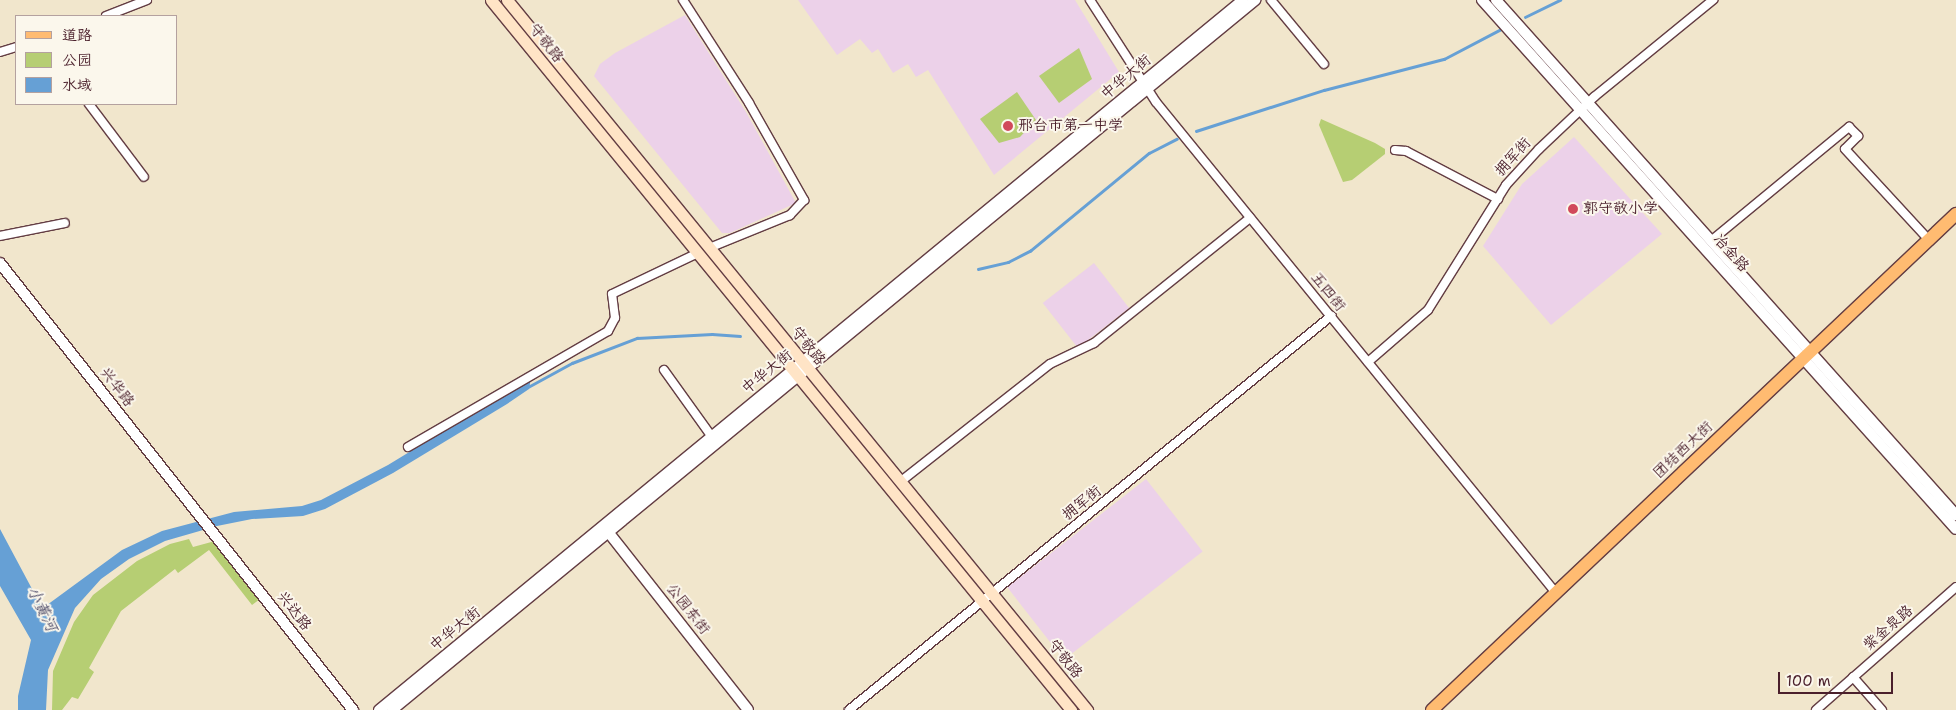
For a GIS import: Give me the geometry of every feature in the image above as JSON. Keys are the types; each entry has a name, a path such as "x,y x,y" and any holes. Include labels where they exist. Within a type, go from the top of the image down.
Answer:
{"main road":[{"name":"守敬路","path":"491,0 1071,710"},
{"name":"守敬路","path":"507,0 1087,710"},
{"name":"团结西大街","path":"1444,710 1810,358 1956,214"},
{"name":"团结西大街","path":"1432,710 1556,593 1956,225"}],"street":[{"path":"109,15 147,0"},
{"path":"683,0 749,103 804,200 790,215 709,248"},
{"name":"五四街","path":"1090,0 1145,86 1250,218 1556,593"},
{"name":"中华大街","path":"1145,86 1243,0"},
{"name":"中华大街","path":"380,710 606,529 1145,86 1254,0"},
{"path":"1271,0 1324,64"},
{"name":"冶金路","path":"1482,0 1712,240 1956,529"},
{"name":"冶金路","path":"1496,0 1585,106 1810,358 1956,515"},
{"name":"拥军街","path":"1368,362 1428,310 1498,199 1520,168 1585,106 1713,0"},
{"path":"0,52 15,47"},
{"path":"90,105 144,177"},
{"path":"1712,240 1850,127 1858,136 1845,149 1928,240"},
{"path":"1395,150 1406,151 1498,199"},
{"path":"900,482 1050,364 1094,343 1250,218"},
{"path":"0,236 65,223"},
{"path":"408,447 608,331 615,318 612,294 698,253"},
{"name":"兴华路","path":"0,263 211,530"},
{"name":"拥军街","path":"849,710 1331,316"},
{"path":"664,370 712,437"},
{"name":"中华大街","path":"392,710 712,437 796,373"},
{"name":"公园东街","path":"606,529 748,710"},
{"name":"兴达路","path":"211,530 353,710"},
{"name":"紫金泉路","path":"1816,710 1956,587"},
{"path":"1853,678 1882,710"}],"shaded area":[{"name":"邢台市第一中学","path":"798,0 1075,0 1119,72 994,175 928,70 916,77 908,64 893,73 878,49 872,53 860,39 837,55"},
{"path":"685,15 746,112 796,203 730,233 722,233 594,76 600,64 615,53"},
{"name":"郭守敬小学","path":"1574,137 1662,234 1551,325 1483,246 1522,184"},
{"path":"1094,263 1129,308 1078,348 1043,303"},
{"path":"1146,479 1203,551 1064,660 1007,587"}],"green space":[{"path":"1079,48 1092,79 1059,103 1039,76"},
{"path":"1017,92 1036,120 1020,137 999,143 980,119"},
{"path":"1321,119 1375,143 1385,149 1385,154 1352,180 1343,182 1319,125"},
{"path":"189,539 193,547 215,541 260,599 252,605 209,550 178,573 175,569 121,611 89,668 94,672 78,699 72,697 62,710 52,710 53,671 74,622 93,595 137,561 170,544"}],"water":[{"name":"小黄河","path":"531,378 529,389 507,404 393,473 325,509 303,516 252,519 217,526 165,541 129,559 101,579 75,608 48,670 46,710 18,710 18,696 31,640 0,586 0,529 39,602 47,605 122,550 162,531 234,512 302,506 321,500 388,465"}],"waterway":[{"path":"1525,17 1560,0"},
{"path":"1196,131 1324,90 1444,59 1503,28"},
{"path":"978,269 1008,262 1030,251 1149,153 1177,139"},
{"path":"528,387 572,363 637,338 712,334 740,336"}],"place":[{"name":"邢台市第一中学","path":"1008,126"},
{"name":"郭守敬小学","path":"1573,209"}]}
